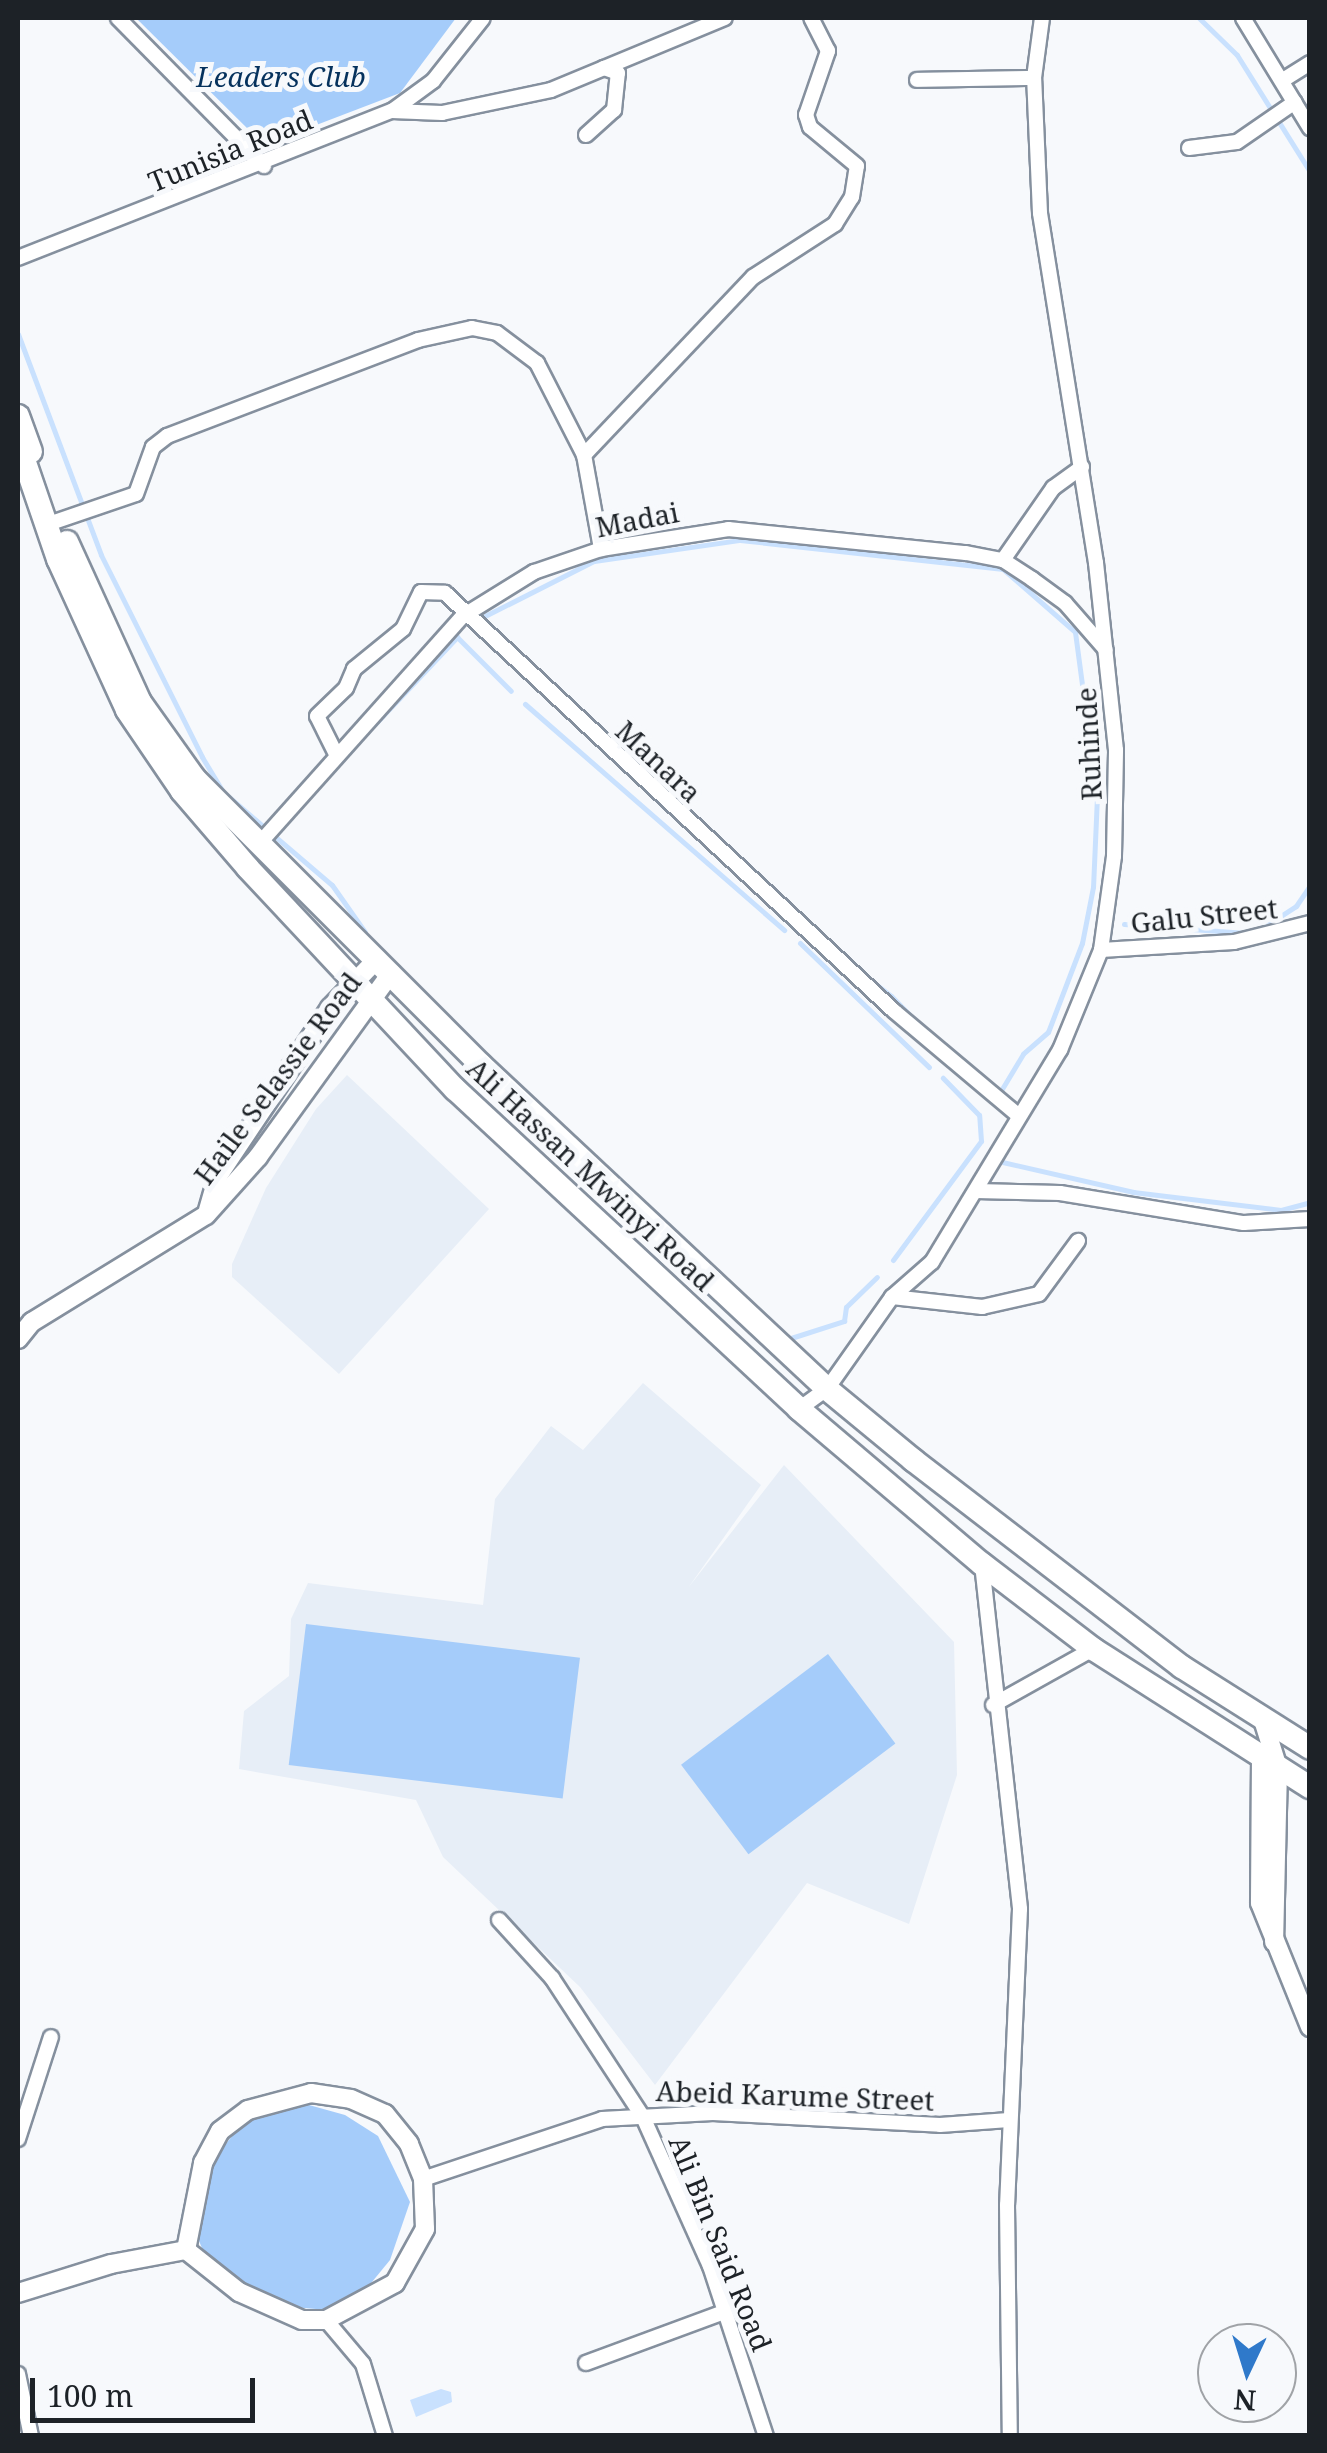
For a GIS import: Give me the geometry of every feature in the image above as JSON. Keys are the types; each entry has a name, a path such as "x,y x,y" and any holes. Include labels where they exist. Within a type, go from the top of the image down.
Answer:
{"highway":[{"name":"Ali Hassan Mwinyi Road","path":"18,416 57,521 140,702 195,779 258,845 827,1389 974,1508 1264,1723 1310,1748"},
{"name":"Ali Hassan Mwinyi Road","path":"18,442 58,558 127,710 182,790 455,1090 799,1410 982,1564 1093,1648 1310,1787"}],"street":[{"path":"118,18 264,166"},
{"name":"Tunisia Road","path":"18,258 264,166 392,111 433,81 483,18"},
{"path":"392,111 482,108 611,71 725,18"},
{"path":"584,455 753,277 835,224 852,197 858,166 810,127 806,115 828,52 811,18"},
{"name":"Ruhinde","path":"799,1410 827,1389 892,1297 932,1262 1060,1050 1102,950 1116,812 1107,650 1082,467 1040,213 1034,78 1042,18"},
{"path":"1243,18 1310,128"},
{"path":"1283,80 1310,63"},
{"path":"586,134 614,110 611,71"},
{"path":"917,80 1034,78"},
{"path":"1190,148 1237,142 1295,102"},
{"path":"57,521 136,494 152,447 167,436 447,330 497,333 519,345 537,363 584,455 601,549"},
{"path":"1003,560 1053,488 1082,467"},
{"name":"Madai","path":"258,845 463,616 534,572 601,549 728,529 1003,560 1065,603 1107,650"},
{"name":"Manara","path":"336,754 317,716 346,688 354,669 403,629 420,592 446,593 463,616 906,1022 1019,1116"},
{"name":"Galu Street","path":"1102,950 1234,942 1310,923"},
{"name":"Haile Selassie Road","path":"18,1339 32,1322 206,1216 258,1156 361,989 384,966"},
{"path":"976,1191 1060,1193 1244,1223 1310,1218"},
{"path":"892,1297 982,1306 1040,1294 1078,1241"},
{"path":"982,1564 994,1705 1020,1909 1009,2120 1010,2436"},
{"path":"994,1705 1093,1648"},
{"path":"1264,1723 1270,1763 1274,1942 1310,2027"},
{"name":"Abeid Karume Street","path":"499,1920 552,1978 643,2117 713,2113 940,2125 1009,2120"},
{"path":"18,2139 51,2037"},
{"path":"18,2293 111,2264 186,2250 238,2292 302,2320 326,2320 395,2283 425,2229 423,2178 410,2144 385,2114 352,2099 311,2092 248,2110 220,2131 202,2163 186,2250"},
{"name":"Ali Bin Said Road","path":"423,2178 602,2119 643,2117 686,2208 766,2436"},
{"path":"586,2363 724,2312"},
{"path":"326,2320 363,2364 384,2436"},
{"path":"18,2374 31,2436"}],"shaded area":[{"path":"347,1075 489,1209 339,1374 232,1277 232,1264 266,1188 316,1109"},
{"path":"643,1383 761,1485 688,1588 784,1465 954,1642 957,1775 909,1924 807,1883 655,2085 580,1987 443,1857 416,1800 239,1769 244,1711 289,1676 291,1619 308,1583 483,1605 495,1499 551,1426 583,1450"},
{"path":"441,2389 451,2392 452,2402 416,2417 410,2400"}],"green space":[{"name":"Leaders Club","path":"136,18 456,18 400,93 264,145"},
{"path":"306,1624 580,1658 563,1799 289,1765"},
{"path":"828,1654 895,1743 748,1854 681,1765"},
{"path":"309,2105 345,2115 378,2136 410,2202 390,2260 363,2293 328,2310 292,2307 252,2292 208,2262 196,2234 213,2160 240,2126 271,2110"}],"waterway":[{"path":"1199,18 1237,55 1310,172"},
{"path":"18,334 101,555 202,757 223,792 332,885 365,932"},
{"path":"740,540 1003,569 1075,632 1097,796 1093,887 1082,943 1048,1032 1023,1054 999,1094 975,1082 891,996 831,949 475,621 594,561 740,540"},
{"path":"375,724 457,637 511,691"},
{"path":"525,704 784,930"},
{"path":"1256,932 1296,906 1310,885"},
{"path":"1124,924 1246,933"},
{"path":"800,943 929,1067"},
{"path":"893,1260 981,1141 979,1115 943,1078"},
{"path":"998,1161 1133,1192 1281,1210 1310,1202"},
{"path":"791,1338 844,1321 846,1307 877,1277"}]}
